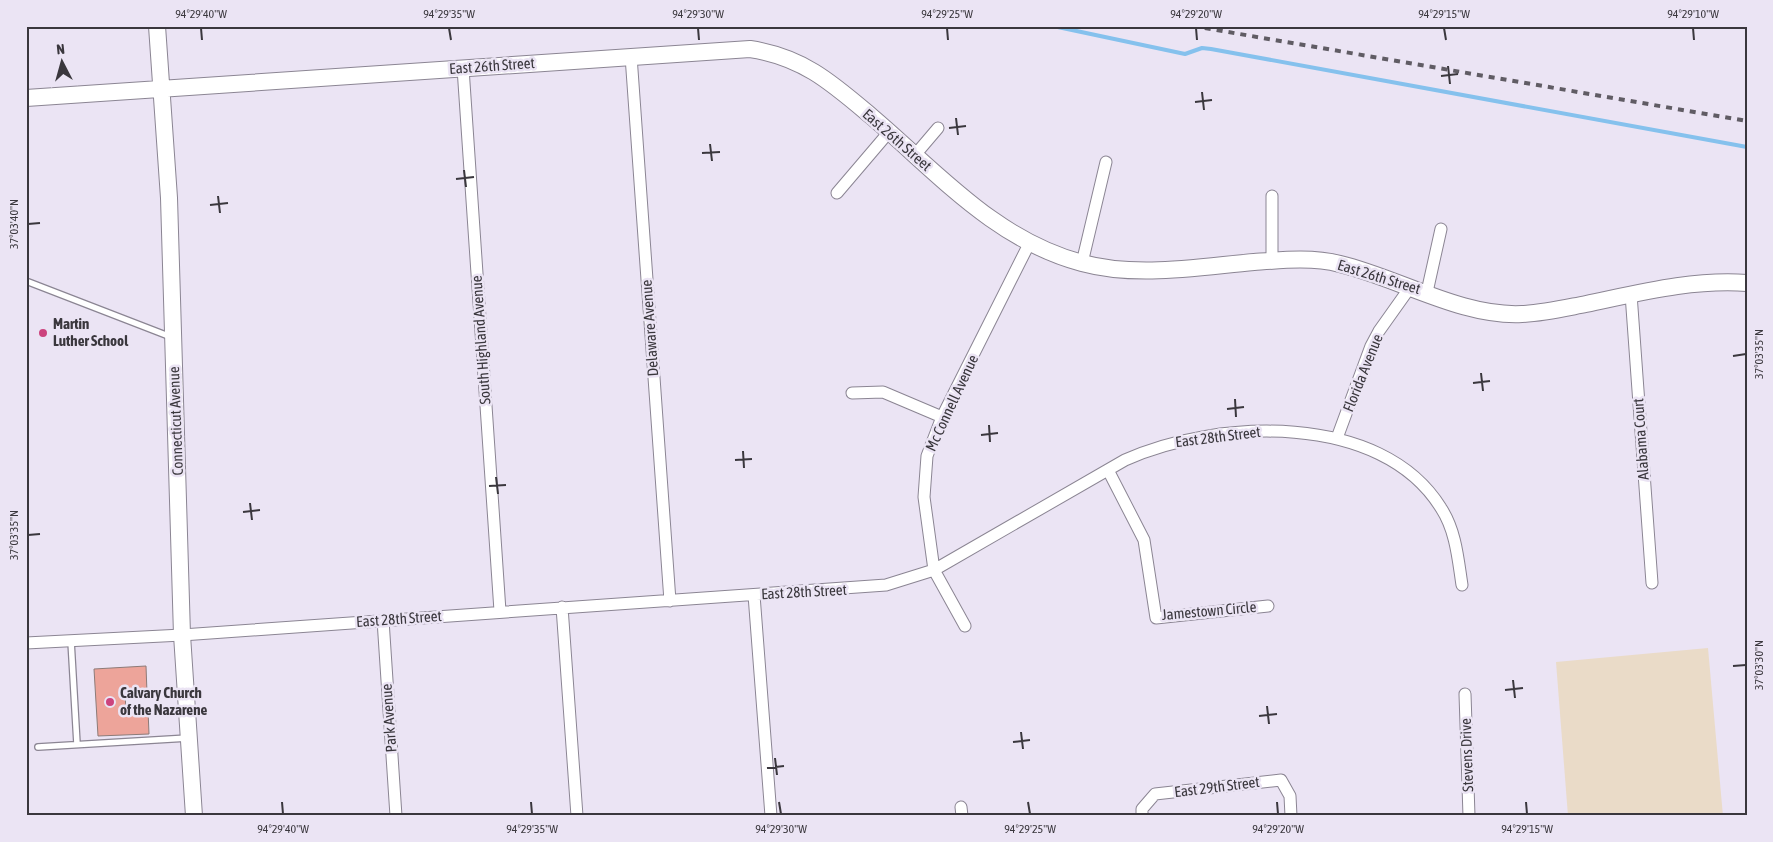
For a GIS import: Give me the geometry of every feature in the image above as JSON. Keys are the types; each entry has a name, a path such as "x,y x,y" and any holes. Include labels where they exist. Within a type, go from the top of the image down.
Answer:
{"street":[{"name":"Connecticut Avenue","path":"157,26 169,198 182,635 194,816"},
{"name":"East 26th Street","path":"26,98 730,49 769,52 794,60 817,72 889,132 972,207 1029,244 1082,263 1118,269 1156,270 1272,261 1306,260 1339,263 1472,308 1522,314 1704,282 1747,283"},
{"name":"Delaware Avenue","path":"631,56 670,601"},
{"name":"South Highland Avenue","path":"463,68 500,611"},
{"path":"915,155 938,128"},
{"path":"836,194 889,132"},
{"path":"1082,263 1106,162"},
{"path":"1272,196 1272,261"},
{"path":"1427,292 1441,229"},
{"name":"Mc Connell Avenue","path":"965,626 934,570 924,480 927,456 942,417 1029,244"},
{"name":"Florida Avenue","path":"1337,438 1371,346 1411,286"},
{"name":"Alabama Court","path":"1631,294 1652,583"},
{"path":"852,393 883,392 942,417"},
{"name":"East 28th Street","path":"26,643 182,635 562,606 670,601 886,585 934,570 1108,470 1149,449 1199,437 1261,431 1296,431 1337,438 1409,471 1432,494 1451,529 1462,585"},
{"name":"Jamestown Circle","path":"1108,470 1144,540 1156,618 1268,606"},
{"path":"754,595 771,816"},
{"path":"562,606 576,816"},
{"name":"Park Avenue","path":"383,620 396,816"},
{"name":"Stevens Drive","path":"1465,694 1469,816"},
{"name":"East 29th Street","path":"1142,812 1155,794 1281,780 1290,796 1291,816"}],"lane":[{"path":"26,281 173,338"},
{"path":"70,641 77,744"},
{"path":"38,747 189,738"}],"shaded area":[{"path":"1708,648 1723,816 1568,816 1556,662"}],"building":[{"name":"Calvary Church of the Nazarene","path":"146,666 147,693 125,694 126,711 148,710 149,734 98,736 94,669"}],"waterway":[{"path":"1053,26 1185,54 1202,48 1211,49 1747,147"}],"railway":[{"path":"1193,26 1747,121"}],"place":[{"name":"Martin Luther School","path":"43,333"},
{"name":"Calvary Church of the Nazarene","path":"110,702"}]}
